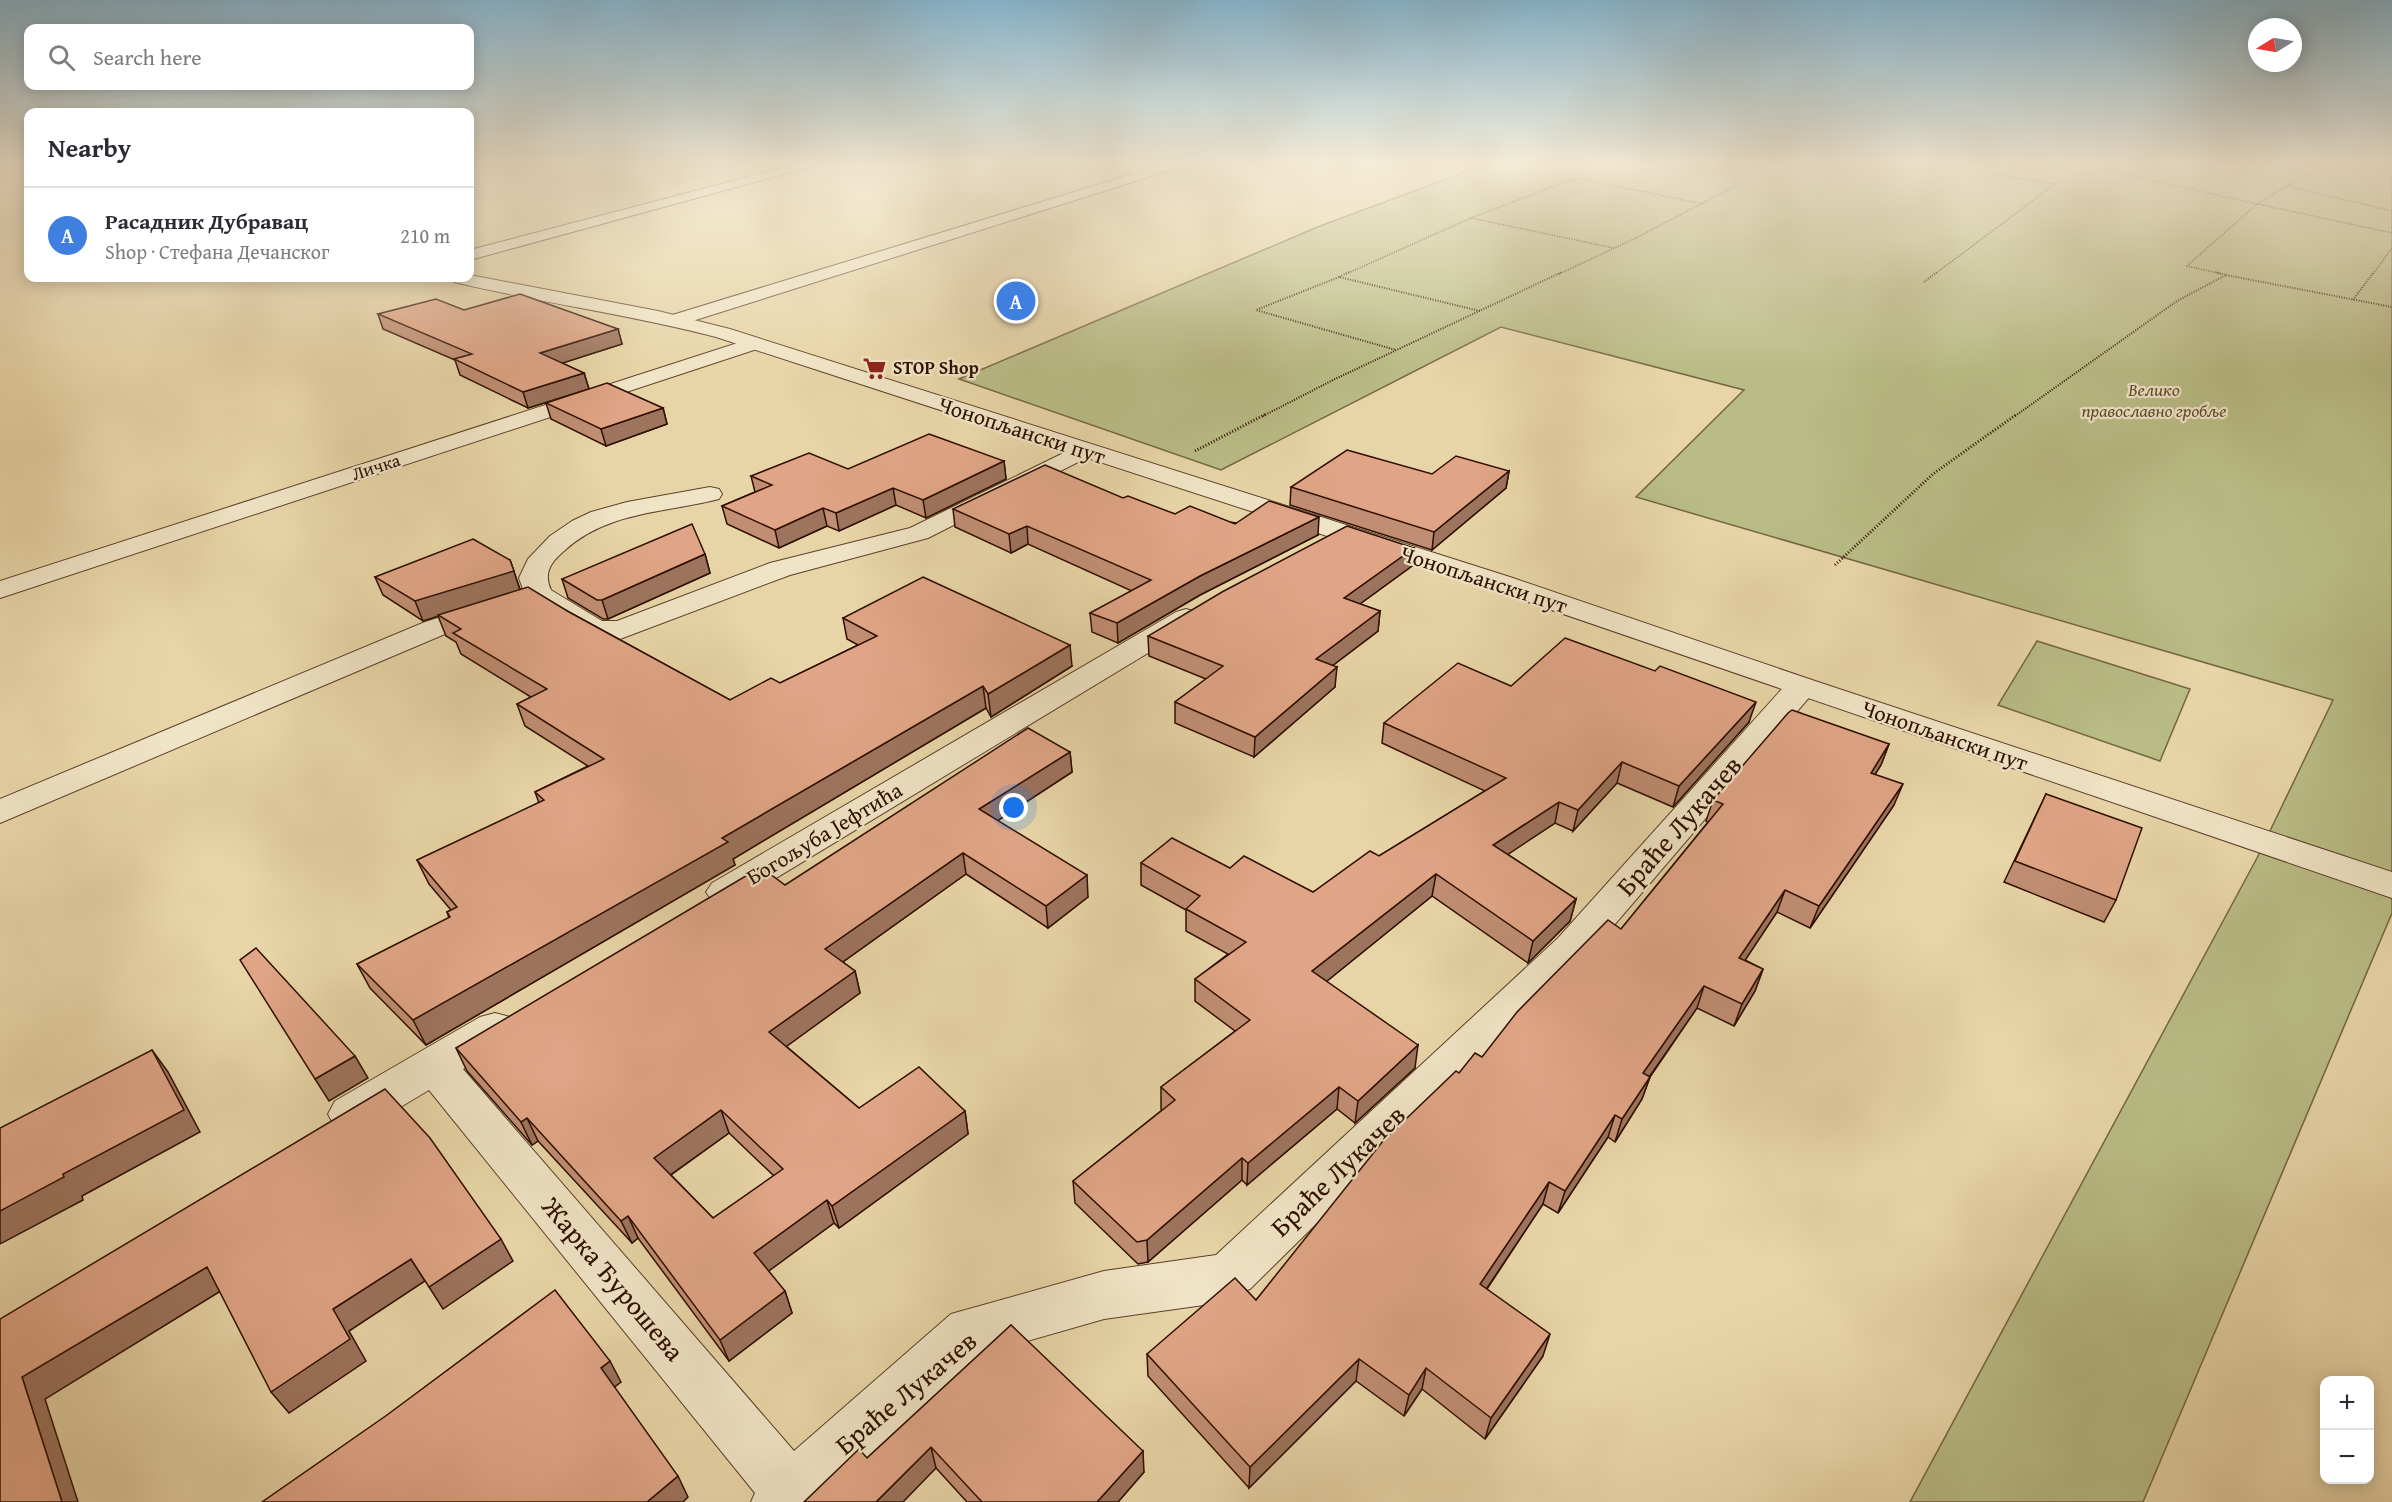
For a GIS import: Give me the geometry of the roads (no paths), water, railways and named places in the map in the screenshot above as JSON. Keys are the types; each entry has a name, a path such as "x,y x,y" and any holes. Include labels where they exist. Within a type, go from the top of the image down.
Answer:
{"street":[{"path":"474,254 556,232"},
{"path":"676,320 956,232"},
{"name":"Чонопљански пут","path":"474,281 534,295 676,320 753,344 1503,584 1801,687 2377,880"},
{"name":"Личка","path":"0,590 753,344"},
{"path":"710,494 598,518 572,533 547,551 536,565 533,579 539,595 596,629 620,630 780,569 919,533 1084,450"},
{"path":"1303,554 1343,533"},
{"path":"0,813 435,628 539,595"},
{"name":"Богољуба Јефтића","path":"700,907 1211,603"},
{"name":"Браће Лукачев","path":"786,1497 970,1332 1104,1296 1204,1282 1232,1273 1572,948 1801,687"},
{"path":"323,1131 526,1011"},
{"name":"Жарка Ђурошева","path":"434,1065 786,1497"}],"place":[{"name":"Расадник Дубравац","path":"1016,301"},
{"name":"STOP Shop","path":"875,368"}],"park label":[{"name":"Велико православно гробље","path":"2154,400"}]}
